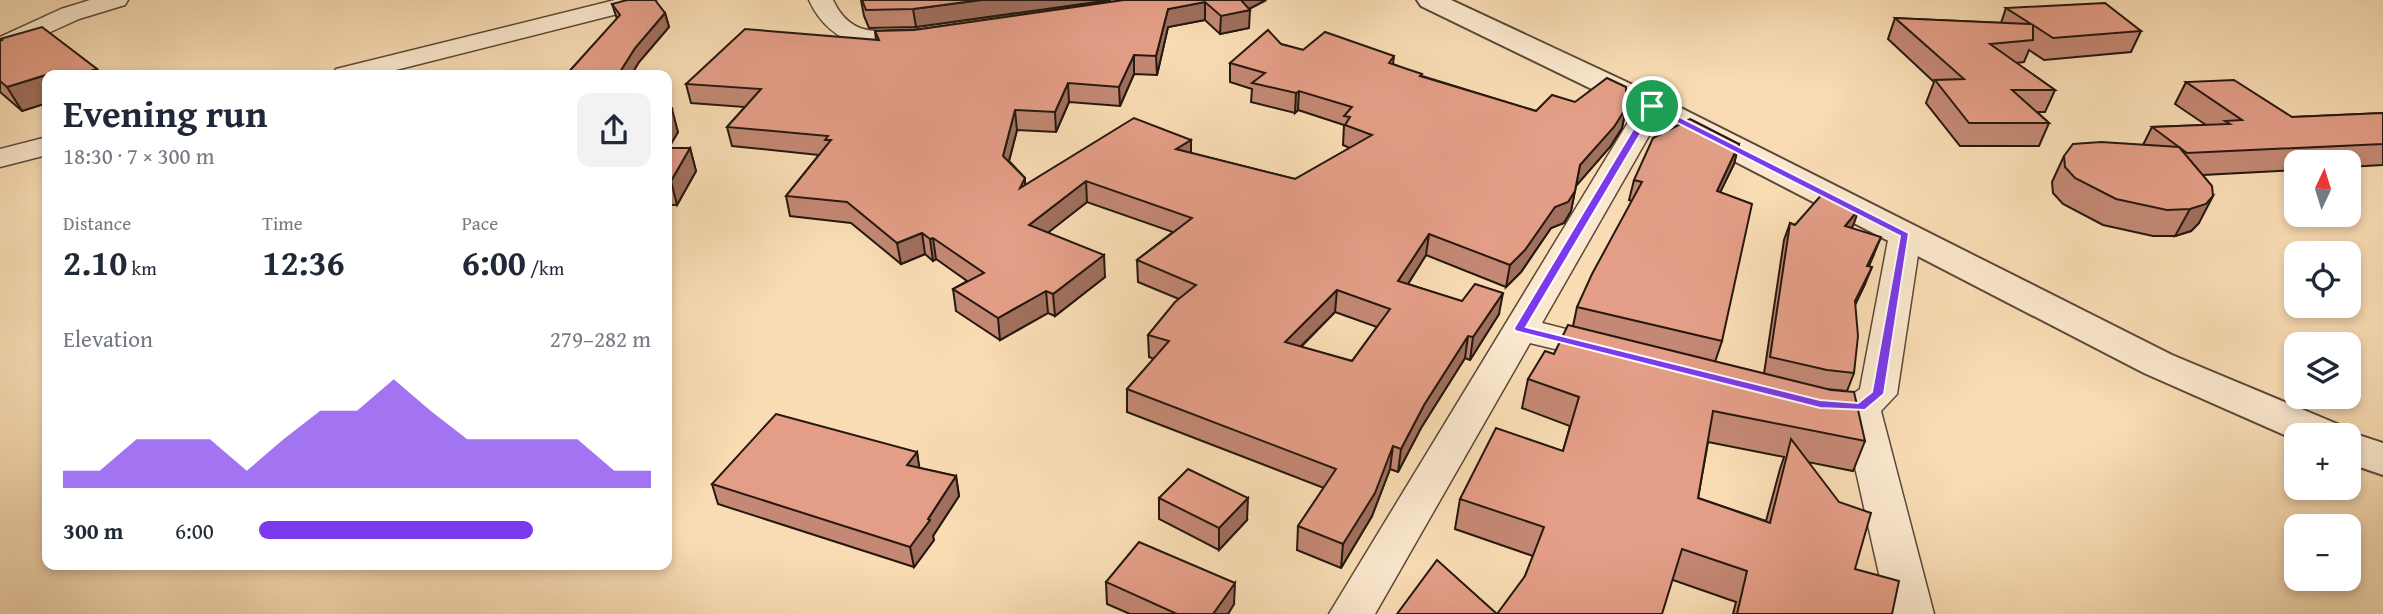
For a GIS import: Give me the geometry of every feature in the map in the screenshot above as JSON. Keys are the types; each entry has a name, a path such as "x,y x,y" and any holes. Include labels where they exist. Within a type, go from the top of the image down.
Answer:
{"street":[{"path":"0,47 70,14 116,0"},
{"path":"365,70 644,0"},
{"path":"821,0 824,10 838,28 865,39 943,34"},
{"path":"1430,0 1652,106 2158,364 2296,423"},
{"path":"1352,614 1652,106"},
{"path":"0,158 42,147"},
{"path":"1781,394 1820,404 1861,407 1878,394 1905,235"},
{"path":"1519,328 1637,358"},
{"path":"1861,407 1912,614"},
{"path":"2361,451 2383,460"}],"building":[{"path":"627,0 655,0 665,13 635,48 621,70 570,70 620,15 612,4"},
{"path":"862,0 981,0 913,9 866,10"},
{"path":"1124,0 1241,0 1250,10 1221,16 1205,2 1168,9 1156,56 1134,55 1119,87 1068,83 1055,112 1015,110 1003,156 1025,178 1020,188 1134,118 1191,140 1176,149 1295,179 1372,135 1345,125 1350,117 1344,116 1352,107 1299,91 1296,93 1252,83 1265,73 1230,63 1268,30 1281,44 1303,50 1325,32 1394,56 1389,63 1422,74 1420,76 1536,111 1552,95 1575,102 1607,78 1626,87 1626,108 1614,127 1580,165 1575,191 1568,202 1555,207 1525,250 1510,265 1429,234 1398,281 1462,301 1475,284 1503,293 1473,337 1468,336 1424,405 1401,449 1393,446 1375,493 1343,544 1298,526 1336,469 1127,389 1169,341 1148,335 1175,302 1196,285 1137,260 1192,218 1086,181 1029,225 1104,255 1053,294 1046,291 998,318 953,289 984,273 933,238 930,239 922,233 897,243 847,202 786,196 831,140 825,140 828,136 727,127 761,89 686,84 745,29 879,40 875,31 914,30","holes":["1337,290 1390,309 1352,361 1285,342"]},
{"path":"2105,3 2141,31 2053,38 2033,25 2033,40 1990,44 2055,90 2012,90 2049,123 1969,123 1935,80 1964,79 1895,18 2031,24 2006,8"},
{"path":"42,27 97,69 42,70 42,76 7,87 0,81 0,39"},
{"path":"2234,80 2292,117 2383,113 2383,144 2187,153 2152,127 2230,124 2225,121 2242,120 2186,82"},
{"path":"1690,119 1739,144 1717,191 1752,204 1722,341 1577,307 1642,182 1634,180 1653,138"},
{"path":"2101,142 2179,147 2212,186 2213,196 2206,204 2190,209 2167,210 2116,199 2075,178 2065,167 2064,156 2073,144"},
{"path":"672,148 690,148 672,179"},
{"path":"1824,192 1859,209 1845,226 1881,237 1867,266 1872,267 1855,301 1858,336 1854,373 1827,370 1770,357 1790,223 1795,225"},
{"path":"1568,325 1831,390 1854,392 1865,441 1713,411 1698,498 1770,523 1791,439 1839,502 1871,513 1855,569 1899,581 1892,614 1737,614 1747,571 1682,549 1662,614 1497,614 1525,576 1544,527 1460,499 1496,428 1563,451 1579,397 1528,379 1545,351 1554,354"},
{"path":"776,414 917,452 907,465 956,476 928,519 930,520 910,547 712,484"},
{"path":"1188,469 1248,498 1219,528 1159,498"},
{"path":"1139,542 1235,583 1213,614 1177,614 1106,582"},
{"path":"1437,560 1497,614 1397,614"}],"route":[{"path":"1652,106 1905,235 1878,394 1861,407 1820,404 1519,328 1652,106"}]}
